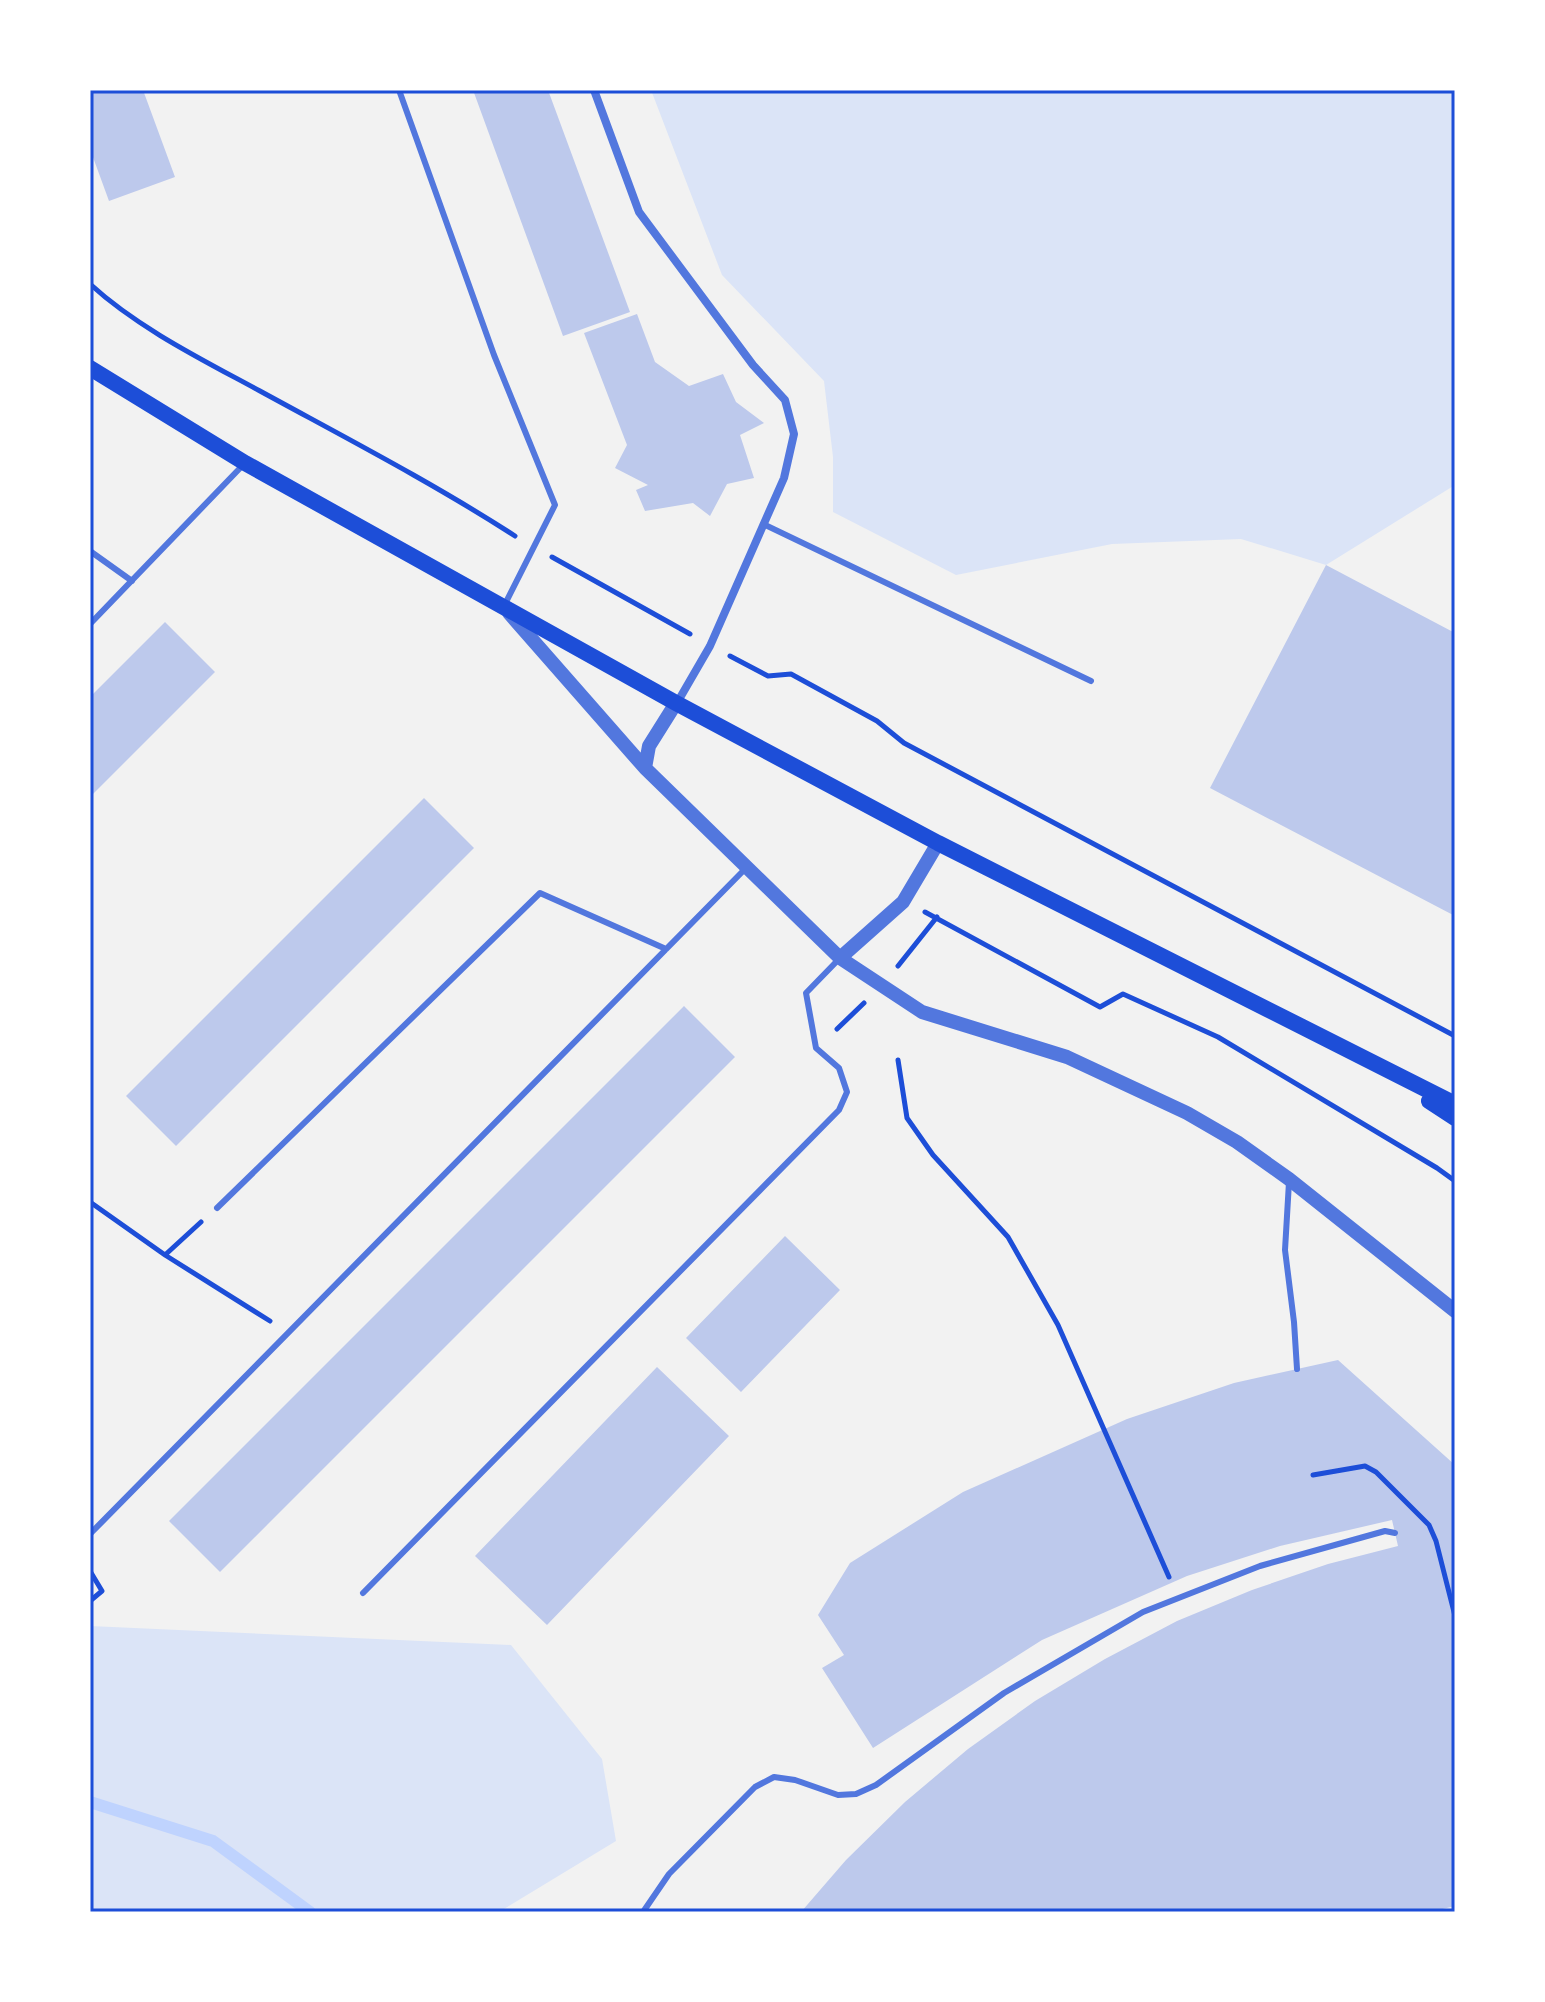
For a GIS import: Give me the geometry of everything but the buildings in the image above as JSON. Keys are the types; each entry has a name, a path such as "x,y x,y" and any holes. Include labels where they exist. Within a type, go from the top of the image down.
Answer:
{"main road":[{"path":"90,368 245,463 676,703 938,843 1455,1104"},
{"path":"1357,1053 1455,1118"}],"street":[{"path":"594,90 639,212 753,365 785,400 794,434 784,478 710,646 649,746 645,768"},
{"path":"504,607 645,768 840,958 922,1012 1067,1057 1135,1087 1237,1142 1289,1179 1455,1311"},
{"path":"840,958 903,902 938,843"}],"lane":[{"path":"399,90 494,355 555,505 504,607"},
{"path":"90,624 245,463"},
{"path":"763,524 1091,681"},
{"path":"90,551 132,581"},
{"path":"90,1534 747,867"},
{"path":"217,1208 540,893 666,949"},
{"path":"363,1593 839,1110 847,1092 839,1068 816,1048 806,993 840,958"},
{"path":"1289,1179 1285,1250 1297,1369"},
{"path":"643,1912 669,1874 755,1787 774,1777 795,1780 838,1795 856,1794 876,1785 1004,1693 1143,1612 1260,1566 1385,1531 1395,1533"}],"path":[{"path":"1004,797 1455,1036"},
{"path":"937,917 1100,1007 1123,994 1218,1037 1455,1181"},
{"path":"898,1060 907,1118 933,1155 1008,1237 1058,1325 1174,1588"},
{"path":"90,1202 165,1255 288,1332"},
{"path":"165,1255 217,1208"},
{"path":"90,1571 102,1591 90,1601"}],"shaded area":[{"path":"651,90 1455,90 1455,485 1326,565 1241,539 1112,544 956,575 833,512 833,457 824,381 722,275"},
{"path":"90,1626 511,1645 602,1759 616,1841 499,1912 90,1912"}],"waterway":[{"path":"90,1802 213,1841 310,1912"}]}
